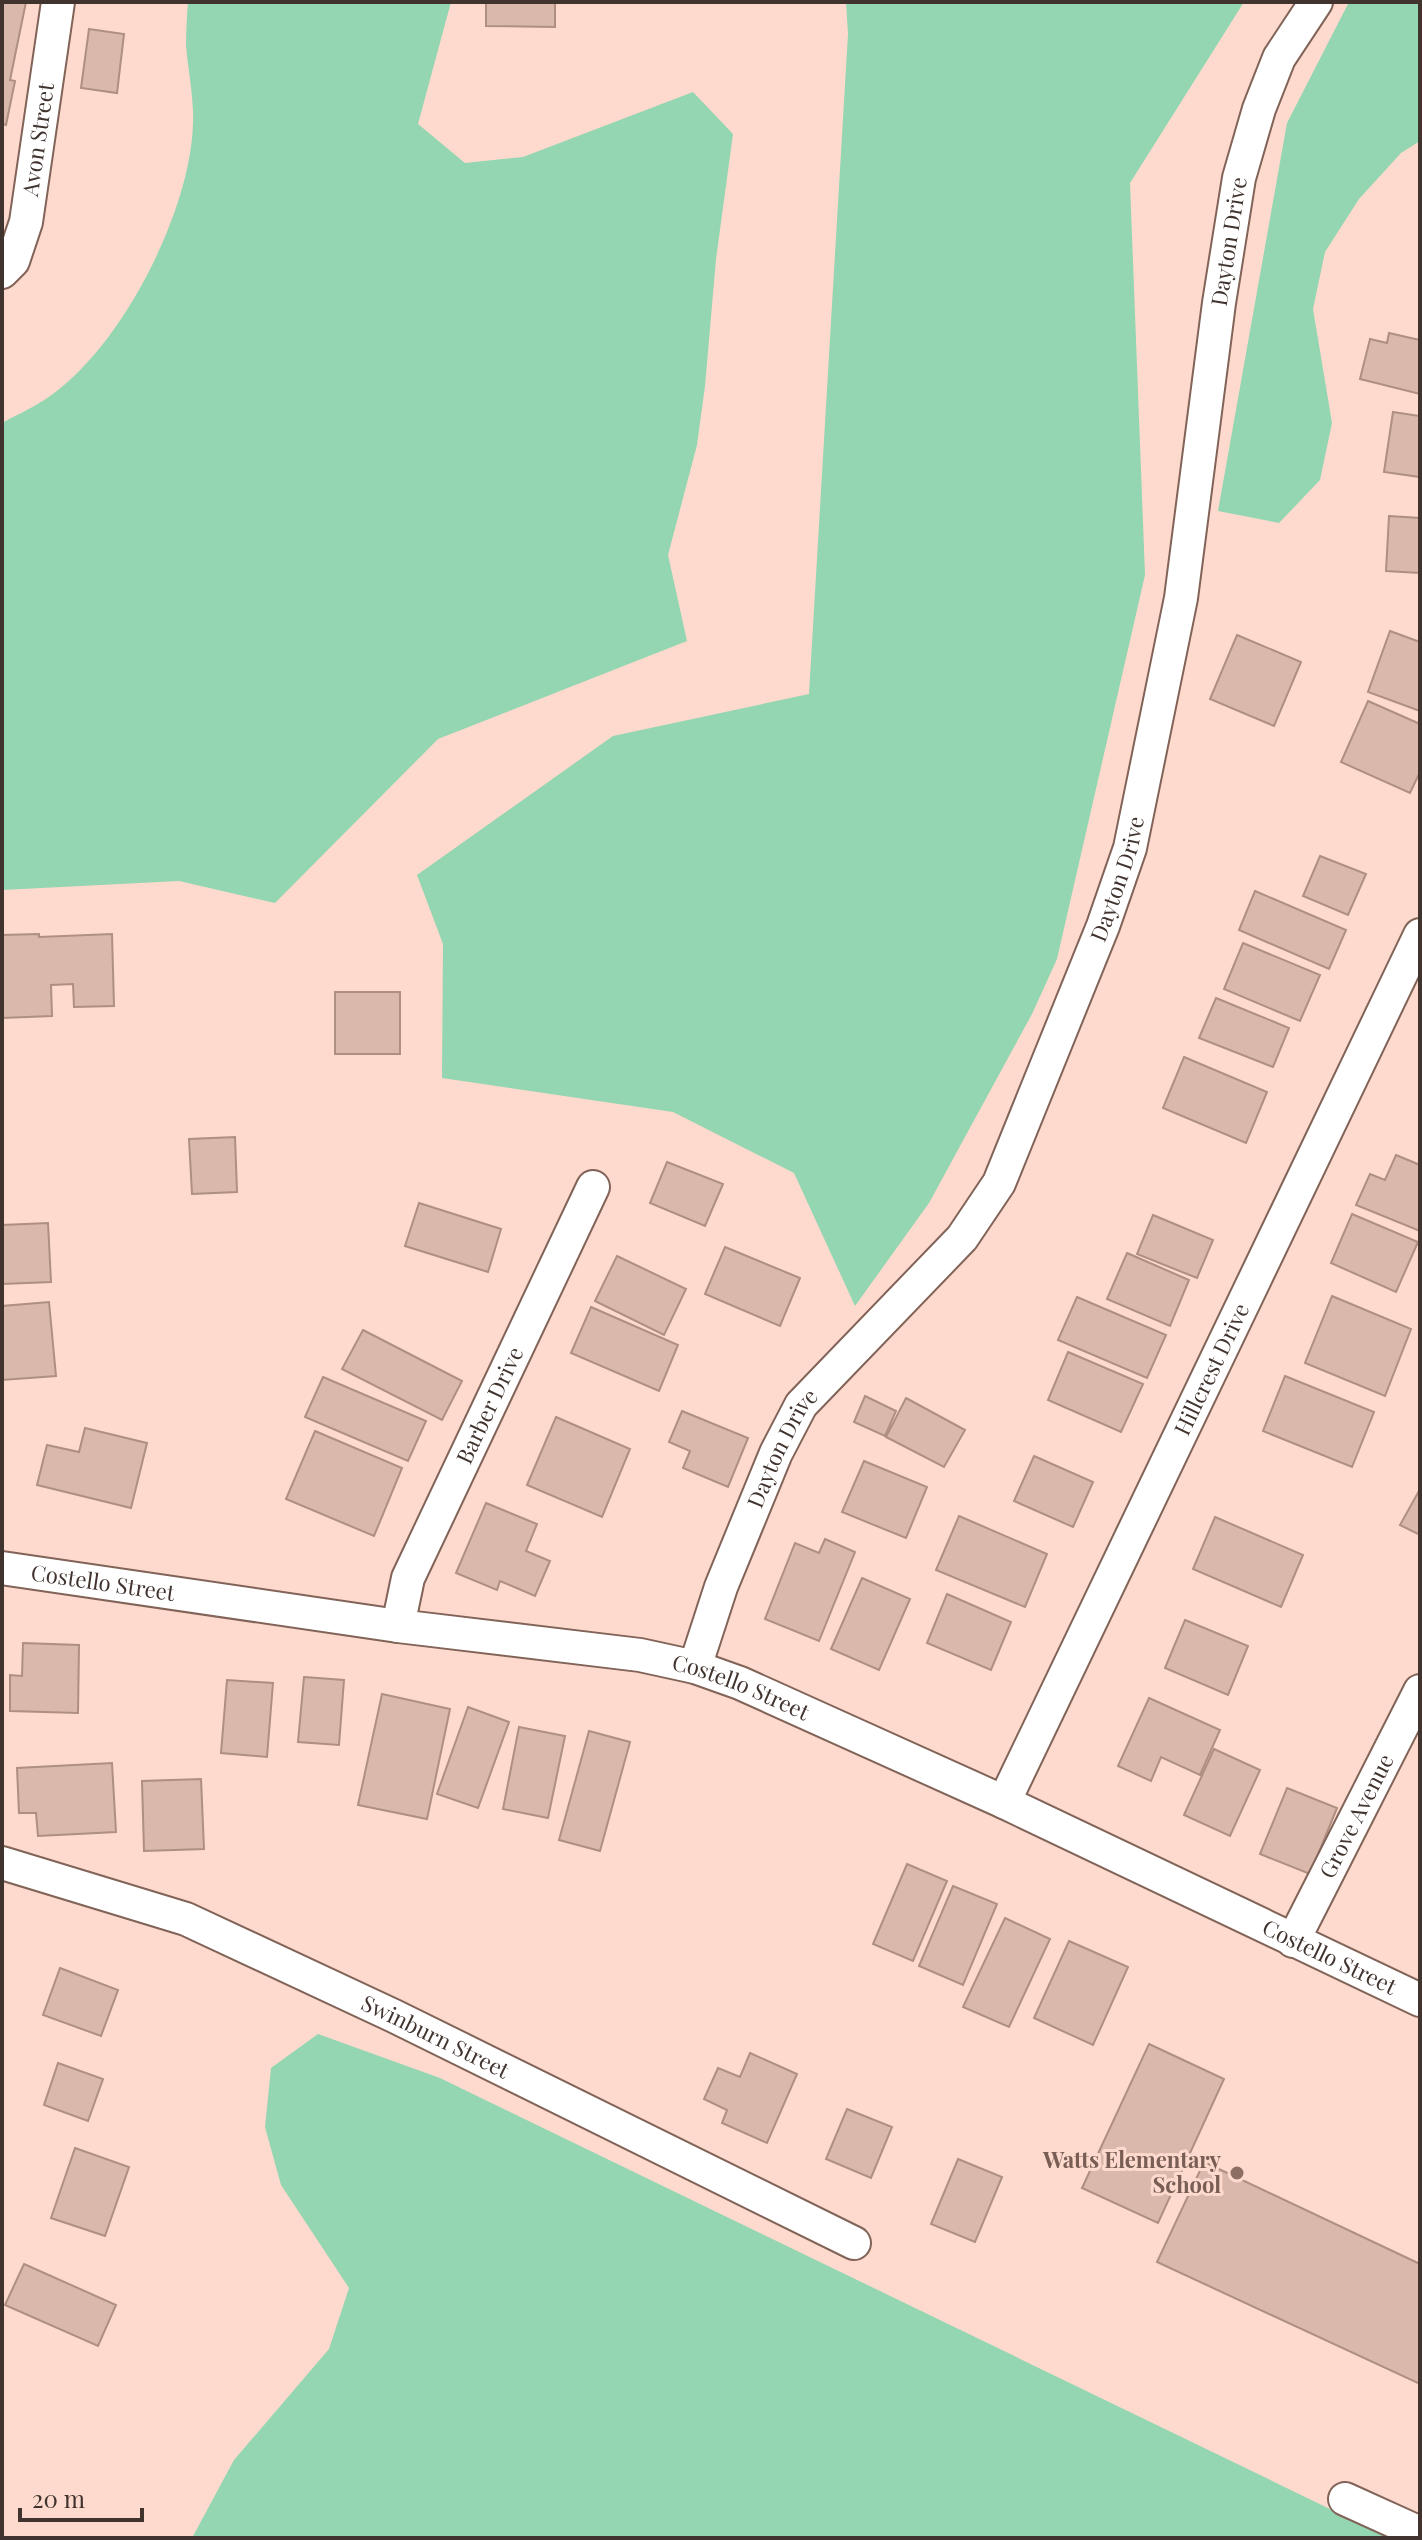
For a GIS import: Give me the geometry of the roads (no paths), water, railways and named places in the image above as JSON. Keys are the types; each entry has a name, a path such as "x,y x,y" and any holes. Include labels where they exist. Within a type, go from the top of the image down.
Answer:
{"street":[{"name":"Avon Street","path":"2,272 13,261 26,222 58,2"},
{"name":"Dayton Drive","path":"695,1667 726,1573 776,1453 801,1405 962,1238 999,1183 1103,926 1130,848 1181,598 1219,303 1239,178 1259,109 1279,58 1316,2"},
{"name":"Hillcrest Drive","path":"1004,1802 1420,935"},
{"name":"Barber Drive","path":"398,1626 408,1578 593,1187"},
{"name":"Costello Street","path":"2,1568 398,1626 640,1655 695,1667 740,1683 1004,1802 1420,2000"},
{"name":"Grove Avenue","path":"1293,1941 1420,1691"},
{"name":"Swinburn Street","path":"2,1863 186,1919 394,2016 854,2243"},
{"path":"1345,2499 1420,2533"}],"place":[{"name":"Watts Elementary School","path":"1237,2173"}]}
